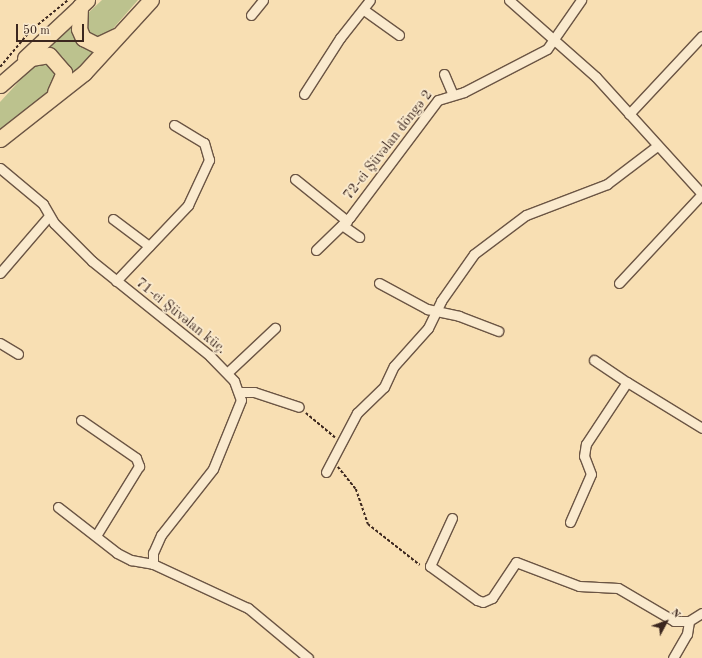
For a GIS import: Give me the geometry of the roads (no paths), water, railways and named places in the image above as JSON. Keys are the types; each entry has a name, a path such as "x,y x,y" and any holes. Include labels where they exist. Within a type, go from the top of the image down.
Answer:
{"main road":[{"path":"0,139 84,73 131,24 151,0"},
{"path":"77,1 79,30 90,43 104,44 131,24"},
{"path":"0,86 77,1"},
{"path":"0,86 40,54 49,55 62,65 64,79 59,88 28,118"}],"street":[{"path":"252,15 263,0"},
{"path":"304,94 340,38 364,10 370,0"},
{"path":"509,0 592,72 657,146 702,194 619,283"},
{"name":"72-ci Şüvəlan döngə 2","path":"316,250 344,223 438,100 452,93 464,92 539,55 555,39 582,0"},
{"path":"364,10 399,36"},
{"path":"629,114 702,36"},
{"path":"444,74 452,93"},
{"path":"116,281 188,205 209,160 204,144 174,125"},
{"path":"326,472 343,443 357,413 384,387 394,366 432,322 436,311 474,254 505,229 526,215 607,184 657,146"},
{"name":"71-ci Şüvəlan küç.","path":"0,168 43,204 49,216 116,281 210,356 227,373 240,392"},
{"path":"295,179 359,237"},
{"path":"0,274 49,216"},
{"path":"113,219 149,246"},
{"path":"379,283 417,305 498,331"},
{"path":"227,373 275,328"},
{"path":"0,343 18,354"},
{"path":"594,360 702,428"},
{"path":"570,522 591,474 583,450 627,382"},
{"path":"153,564 153,553 161,535 213,469 239,405 240,392 254,392 299,407"},
{"path":"81,420 136,458 139,466 97,534"},
{"path":"58,507 131,560 153,564 248,608 308,658"},
{"path":"452,518 430,566 484,602 496,594 516,562 579,586 618,588 674,621 689,621 702,613"},
{"path":"673,658 687,634 689,621"}]}
